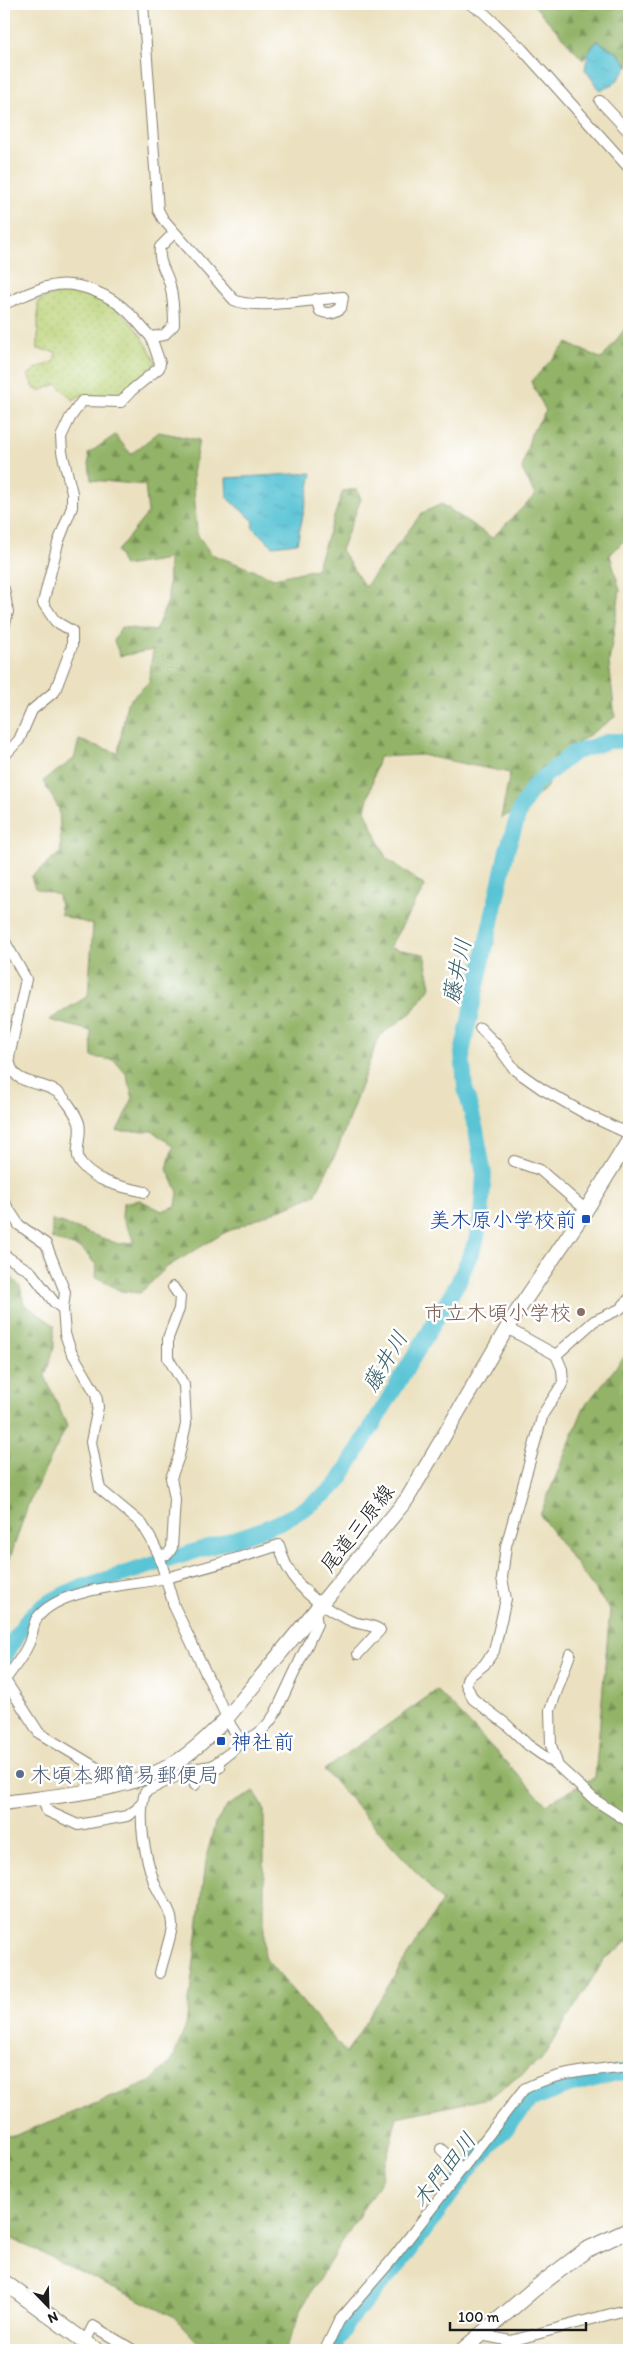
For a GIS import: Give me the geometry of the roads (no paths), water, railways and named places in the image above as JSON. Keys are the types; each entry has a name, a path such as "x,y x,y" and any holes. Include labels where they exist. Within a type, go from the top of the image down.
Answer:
{"highway":[{"path":"462,2350 533,2290 586,2250 629,2230"},
{"path":"4,2282 91,2346"}],"main road":[{"name":"尾道三原線","path":"4,1804 101,1788 146,1776 176,1762 202,1743 227,1718 407,1499 507,1328 586,1210 629,1140"}],"street":[{"path":"143,4 158,210 174,233 234,300 241,304 316,299"},
{"path":"470,4 483,12 522,50 629,168"},
{"path":"600,101 629,132"},
{"path":"151,337 164,335 174,325 174,308 170,283 158,259 160,247 174,233"},
{"path":"4,304 51,286 67,285 91,289 111,298 129,313 151,337 160,363 159,368 132,390 121,402 82,401 70,418 61,437 62,452 72,493 72,507 58,543 43,602 55,621 72,631 72,646 55,691 32,710 19,740 4,756"},
{"path":"4,589 8,612 4,627"},
{"path":"4,940 26,979 8,1057 10,1068 15,1076 57,1092 64,1098 80,1124 78,1150 80,1164 96,1177 145,1192"},
{"path":"480,1028 497,1045 515,1070 522,1075 586,1114 629,1134"},
{"path":"514,1161 540,1170 586,1210"},
{"path":"4,1202 19,1225 46,1244 65,1292 63,1308 65,1334 71,1351 96,1394 98,1407 91,1442 100,1489 142,1524 159,1555 174,1606 227,1718 241,1741 240,1751 224,1765 199,1777 195,1785"},
{"path":"4,1255 31,1272 54,1302 63,1308"},
{"path":"159,1555 168,1554 172,1548 175,1499 171,1478 179,1456 186,1424 184,1385 168,1358 168,1338 179,1309 180,1297 172,1288"},
{"path":"556,1355 594,1321 620,1309 629,1298"},
{"path":"507,1328 556,1355 562,1369 563,1383 543,1414 506,1546 502,1578 506,1599 494,1651 484,1665 468,1677 466,1684 473,1699 506,1724 528,1745 558,1766 595,1800 629,1822"},
{"path":"101,1788 97,1768 39,1733 4,1680 28,1645 36,1619 51,1607 79,1593 165,1578 233,1561 278,1545 289,1570 318,1608 357,1624 376,1626 380,1630 358,1654"},
{"path":"42,1797 47,1811 78,1825 127,1816 137,1809 142,1802 145,1792 190,1769 212,1766 231,1752 241,1741 252,1738 267,1727 275,1714 317,1624 318,1608"},
{"path":"558,1766 551,1745 550,1710 570,1654"},
{"path":"142,1802 145,1847 155,1884 170,1910 173,1927 160,1973"},
{"path":"325,2350 339,2321 390,2262 524,2089 541,2080 584,2071 629,2066"},
{"path":"442,2149 461,2168"},
{"path":"481,2335 511,2340 629,2309"},
{"path":"91,2346 93,2326 133,2350"}],"water":[{"path":"597,41 618,53 628,66 615,83 600,91 585,69 588,53"},
{"path":"312,473 297,543 273,546 252,527 254,521 227,498 226,478"}],"waterway":[{"name":"藤井川","path":"4,1659 30,1617 47,1603 58,1597 73,1590 272,1526 322,1497 338,1483 458,1283 476,1241 481,1214 484,1175 476,1130 465,1088 462,1053 507,850 520,810 534,785 573,753 609,741 629,741"},
{"name":"木門田川","path":"334,2350 347,2323 409,2252 471,2167 531,2100 565,2087 616,2073 629,2072"}],"place":[{"name":"美木原小学校前","path":"586,1219"},
{"name":"市立木頃小学校","path":"581,1312"},
{"name":"神社前","path":"221,1741"},
{"name":"木頃本郷簡易郵便局","path":"20,1774"}]}
